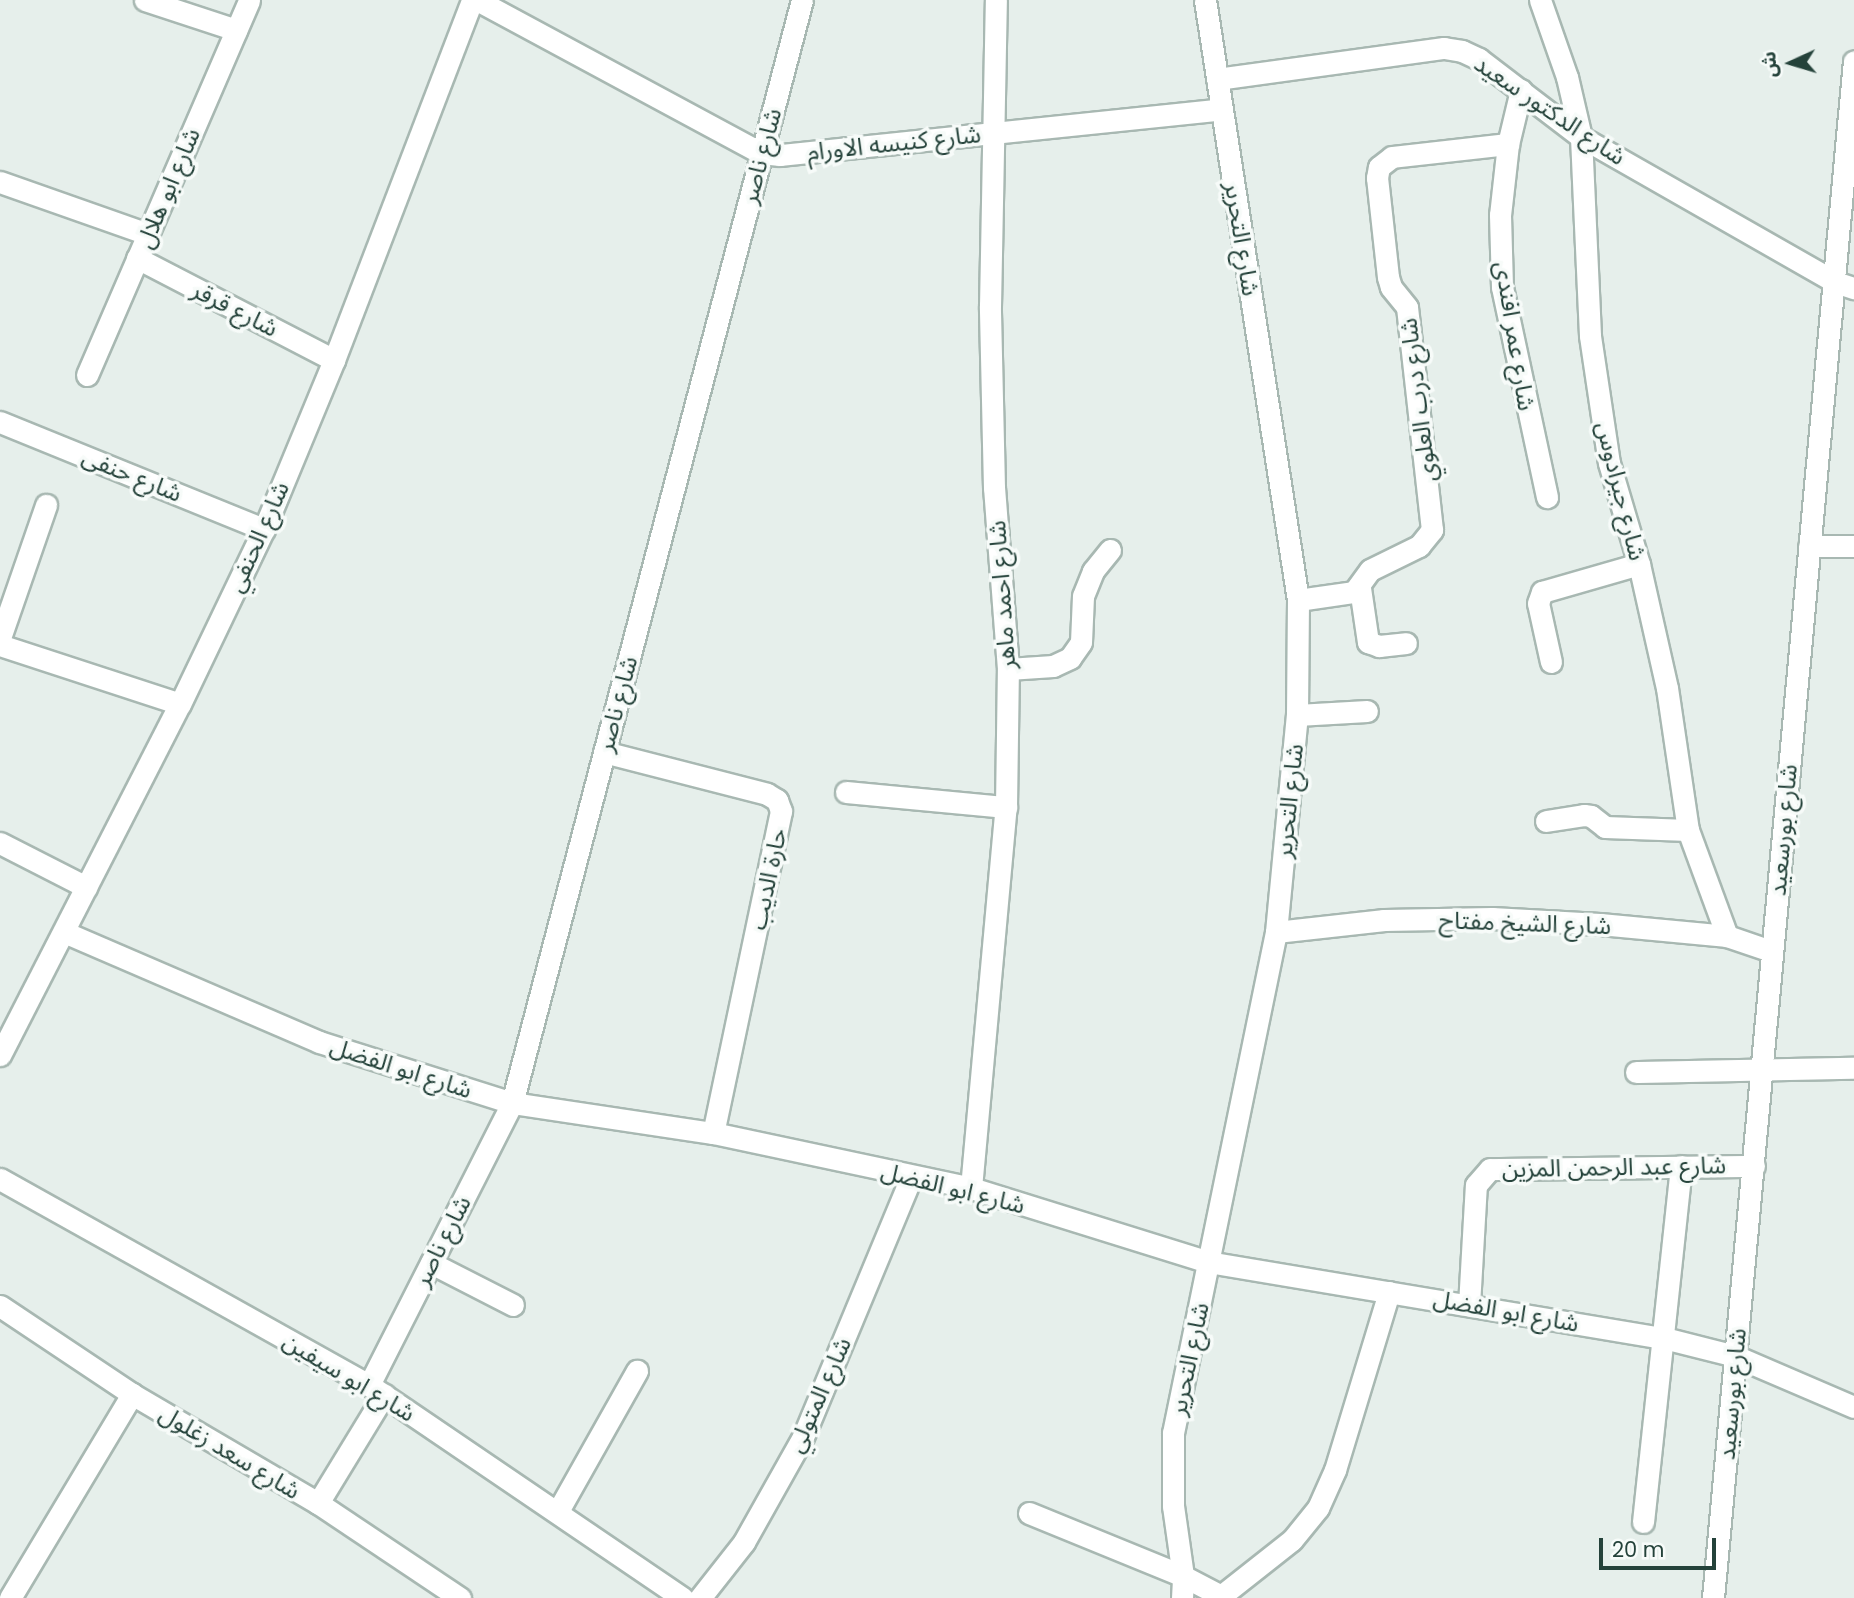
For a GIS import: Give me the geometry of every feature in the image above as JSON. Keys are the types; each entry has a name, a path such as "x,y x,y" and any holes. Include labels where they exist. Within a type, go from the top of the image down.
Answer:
{"street":[{"path":"145,0 236,30"},
{"name":"شارع ابو هلال","path":"87,375 249,0"},
{"name":"شارع كنيسه الاورام","path":"474,0 761,153 780,155 1222,109"},
{"name":"شارع الحنفي","path":"0,1055 180,704 264,529 334,360 474,0"},
{"name":"شارع ناصر","path":"318,1503 376,1390 431,1263 512,1103 802,0"},
{"name":"شارع احمد ماهر","path":"971,1188 1006,807 1008,669 994,488 990,306 996,0"},
{"name":"شارع التحرير","path":"1182,1598 1183,1576 1173,1506 1173,1433 1276,932 1297,715 1298,600 1205,0"},
{"name":"شارع جيرادوس","path":"1540,0 1567,76 1581,137 1590,336 1609,463 1639,564 1667,688 1689,830 1727,936"},
{"name":"شارع الدكتور سعيد","path":"1217,79 1444,48 1479,59 1581,137 1845,285"},
{"name":"شارع بورسعيد","path":"1713,1598 1809,546 1845,285 1854,61"},
{"name":"شارع عمر افندى","path":"1521,90 1508,144 1500,215 1502,287 1547,497"},
{"name":"شارع درب العلوي","path":"1360,588 1370,570 1425,541 1433,522 1406,307 1391,287 1388,277 1377,177 1379,167 1392,157 1508,144"},
{"path":"0,182 148,234"},
{"name":"شارع قرقر","path":"137,258 334,360"},
{"name":"شارع حنفى","path":"0,422 264,529"},
{"path":"0,638 46,505"},
{"path":"1809,546 1854,546"},
{"path":"1008,669 1053,666 1070,658 1077,651 1082,632 1083,596 1093,571 1110,550"},
{"path":"1551,662 1538,603 1542,592 1639,564"},
{"path":"1298,600 1348,594 1360,588 1368,642 1379,646 1406,643"},
{"path":"0,645 180,704"},
{"path":"1297,715 1367,711"},
{"name":"حارة الديب","path":"604,752 766,794 777,800 781,811 713,1133"},
{"path":"846,792 1006,807"},
{"path":"1546,821 1588,815 1605,827 1689,830"},
{"path":"0,843 86,887"},
{"name":"شارع الشيخ مفتاح","path":"1276,932 1384,920 1492,918 1600,924 1727,936 1771,951"},
{"name":"شارع ابو الفضل","path":"64,932 319,1041 512,1103 713,1133 911,1178 971,1188 1208,1262 1664,1338 1735,1356 1854,1407"},
{"path":"1636,1072 1854,1068"},
{"path":"1643,1522 1681,1166"},
{"name":"شارع عبد الرحمن المزين","path":"1469,1305 1476,1185 1484,1172 1497,1167 1754,1166"},
{"name":"شارع المتولي","path":"700,1598 744,1542 803,1437 911,1178"},
{"name":"شارع ابو سيفين","path":"0,1179 376,1390 683,1598"},
{"path":"431,1263 513,1305"},
{"path":"1029,1513 1183,1576 1223,1597 1292,1540 1318,1508 1335,1470 1389,1292"},
{"name":"شارع سعد زغلول","path":"0,1306 132,1394 318,1503 460,1598"},
{"path":"558,1511 637,1371"},
{"path":"10,1598 132,1394"}]}
